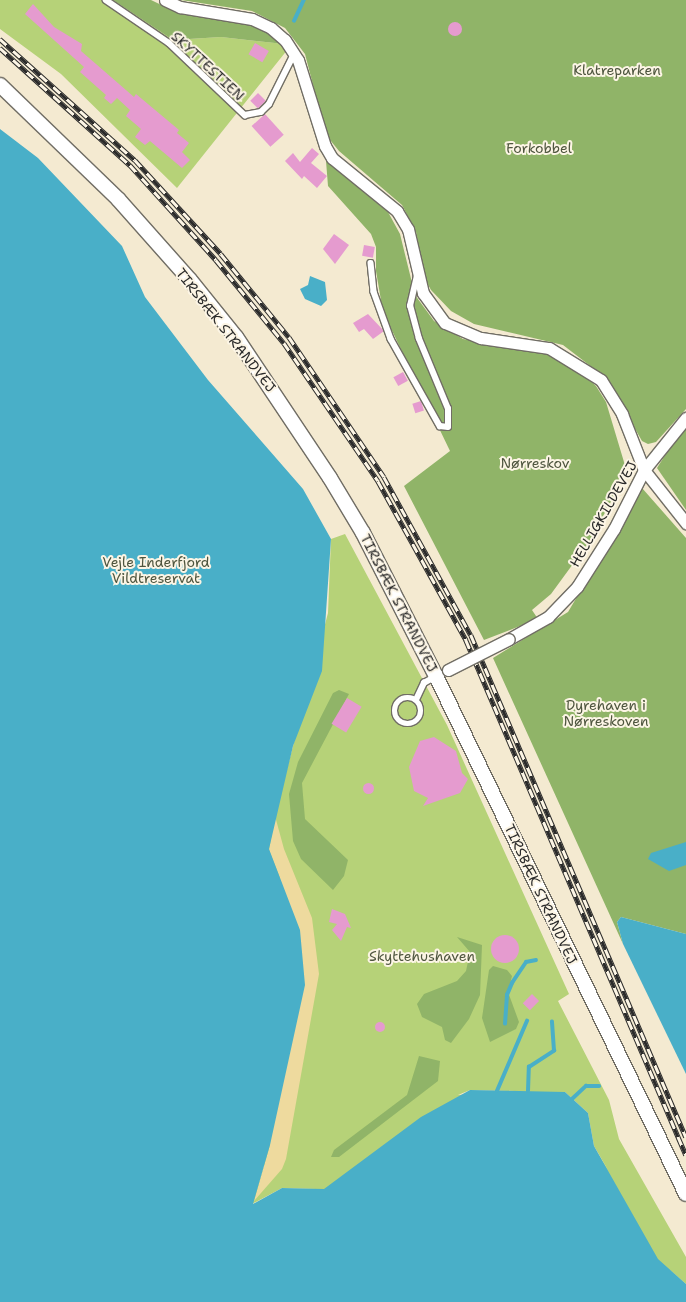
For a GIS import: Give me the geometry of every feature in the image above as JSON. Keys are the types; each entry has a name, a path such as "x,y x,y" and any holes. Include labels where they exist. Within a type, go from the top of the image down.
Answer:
{"street":[{"path":"165,0 180,7 252,19 271,28 294,54 325,146 332,158 397,211 408,229 417,276 423,293 445,323 481,338 549,348 601,380 622,414 644,470 686,523"},
{"name":"TIRSBÆK STRANDVEJ","path":"0,85 118,199 236,337 287,410 360,527 442,673 686,1194"},
{"name":"HELLIGKILDEVEJ","path":"442,673 509,639 548,617 577,587 614,529 644,470 686,418"}],"lane":[{"name":"SKYTTESTIEN","path":"106,0 169,43 245,115 261,112 269,104 294,54"},
{"path":"371,263 374,292 391,339 426,404 440,426 446,428 450,424 448,409 419,339 410,306 417,276"},
{"path":"416,700 424,683 442,673"},
{"path":"404,698 416,700 421,708 418,720 411,724 400,722 394,712 396,704 404,698"}],"green space":[{"path":"0,0 113,0 173,40 221,37 284,44 288,49 177,188 61,74 0,29"},
{"path":"113,0 151,0 180,14 240,19 269,32 284,44 221,37 173,40"},
{"name":"Forkobbel","path":"181,0 686,0 686,409 656,442 648,444 642,441 606,378 563,345 474,324 451,311 431,290 425,279 416,232 402,205 339,151 326,135 305,54 285,28 252,11"},
{"name":"Skyttehushaven","path":"0,138 277,807 328,613 331,539 345,534 447,725 569,994 558,1001 609,1100 619,1139 686,1257 686,1284 670,1270 686,1302 316,1189 282,1188 252,1204 264,1166 0,1302","holes":["470,1090 515,1091 458,1095","559,1092 565,1092 588,1113 594,1146 608,1170"]},
{"name":"Nørreskov","path":"326,161 388,212 400,234 415,295 434,321 463,339 545,353 572,364 596,386 606,402 627,472 589,542 551,594 532,610 538,619 484,640 404,486 450,451 383,312 376,271 376,247 371,234 328,186"},
{"path":"686,422 686,510 657,468"},
{"name":"Dyrehaven i Nørreskoven","path":"642,488 686,538 686,934 621,917 617,922 623,944 493,658 568,612"},
{"path":"339,690 349,694 302,783 305,819 348,860 344,876 333,890 301,859 293,841 289,794 298,762 333,693"},
{"path":"457,937 482,945 480,995 469,1019 451,1043 445,1040 442,1027 422,1017 417,1004 424,994 457,981 466,971 470,952"},
{"path":"493,966 507,970 512,976 508,992 519,1022 516,1029 490,1042 482,1018 489,970"},
{"path":"419,1056 440,1061 438,1081 339,1157 331,1157 334,1150 407,1095"}],"sand":[{"path":"275,816 284,849 312,918 319,974 286,1159 282,1169 254,1201 270,1145 280,878 269,850"}],"water":[{"name":"Vejle Inderfjord Vildtreservat","path":"0,129 38,158 122,246 145,297 208,380 303,489 331,539 322,671 293,746 269,849 300,930 305,985 270,1145 253,1204 282,1188 324,1189 421,1117 470,1090 565,1092 588,1113 594,1146 658,1259 686,1284 686,1302 0,1302"},
{"path":"310,276 325,282 327,300 321,306 305,299 300,289 308,285"},
{"path":"686,842 686,865 669,871 648,859 651,853"},
{"path":"621,917 686,934 686,1074 623,944 617,922"}],"building":[{"path":"33,4 54,27 82,44 81,51 134,97 136,94 179,130 177,133 189,143 182,152 190,160 182,168 150,141 145,145 135,137 141,129 126,116 130,110 117,98 111,104 104,98 106,95 80,72 84,67 25,14"},
{"path":"455,22 460,24 462,29 460,34 455,36 450,34 448,29 450,24"},
{"path":"255,43 269,51 262,62 248,54"},
{"path":"258,93 266,101 258,109 250,101"},
{"path":"265,114 284,135 270,147 252,126"},
{"path":"312,148 319,154 311,163 327,176 317,188 304,176 302,179 285,161 293,153 300,162"},
{"path":"334,234 349,245 335,264 323,249"},
{"path":"364,245 375,247 373,258 362,256"},
{"path":"368,314 384,331 373,339 364,329 359,332 353,323"},
{"path":"403,372 408,381 398,386 393,377"},
{"path":"421,401 424,411 415,413 412,404"},
{"path":"347,698 362,707 346,732 332,724"},
{"path":"434,737 456,751 462,773 468,779 460,793 423,806 428,798 414,791 409,767 420,741"},
{"path":"368,782 372,784 374,788 372,792 368,794 364,792 362,788 364,784"},
{"path":"332,909 345,914 351,928 347,927 341,941 332,930 337,924 329,922"},
{"path":"505,935 515,939 519,949 515,959 505,963 495,959 491,949 495,939"},
{"path":"532,994 539,1001 530,1010 523,1003"},
{"path":"378,1022 382,1022 384,1023 384,1031 378,1032 375,1029 375,1025"}],"waterway":[{"path":"294,21 304,0"},
{"path":"505,1024 507,995 512,983 526,962 536,960"},
{"path":"497,1091 527,1021"},
{"path":"528,1091 529,1067 554,1051 552,1022"},
{"path":"572,1099 586,1086 599,1086"}],"railway":[{"path":"0,39 135,160 221,254 289,337 384,477 471,635 686,1137"},
{"path":"0,48 130,165 216,260 284,343 378,481 466,640 686,1155"}],"park label":[{"name":"Klatreparken","path":"617,70"}]}
